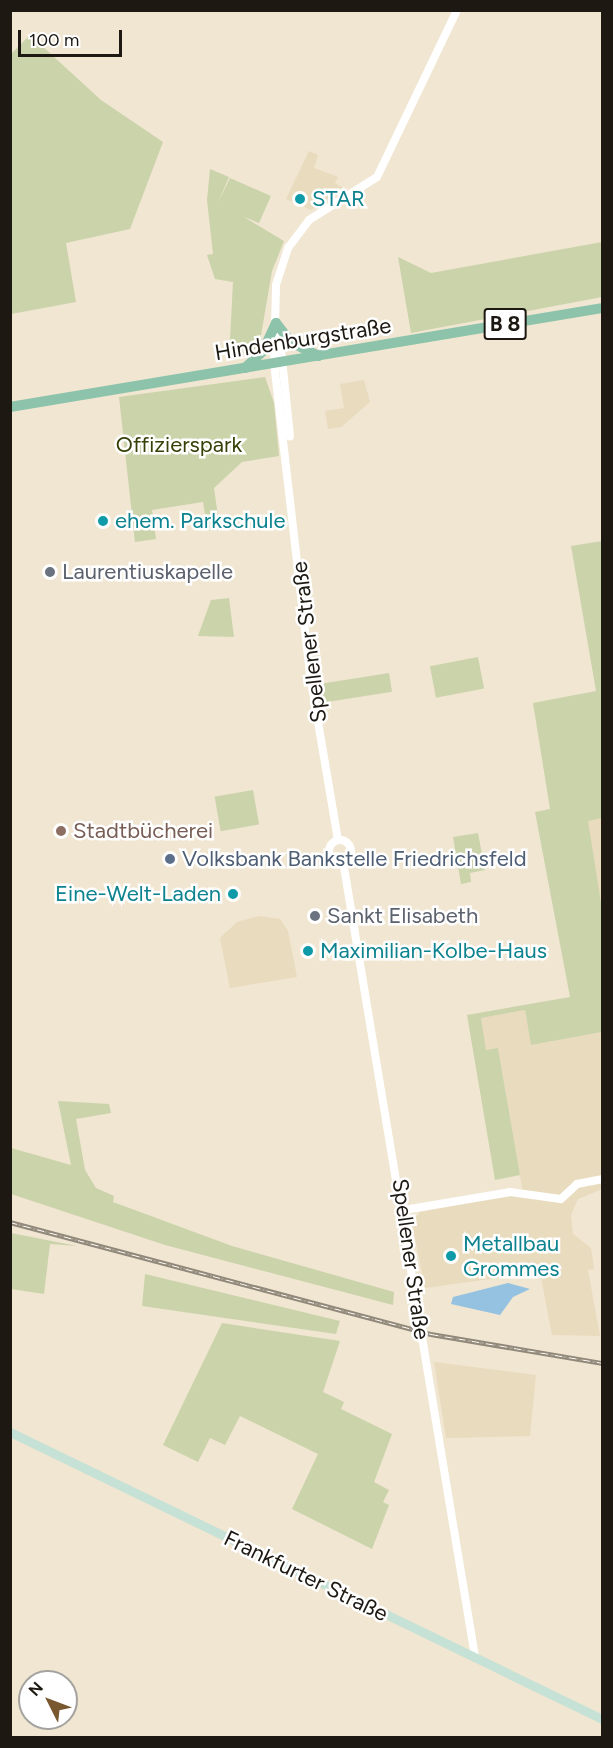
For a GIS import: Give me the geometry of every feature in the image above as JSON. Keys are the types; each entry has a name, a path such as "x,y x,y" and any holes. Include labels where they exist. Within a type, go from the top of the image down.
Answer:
{"main road":[{"name":"Hindenburgstraße","path":"10,407 603,308"},
{"path":"244,368 263,351 276,323 291,342 319,356"},
{"name":"Frankfurter Straße","path":"10,1432 603,1719"}],"street":[{"name":"Spellener Straße","path":"343,861 329,852 338,840 310,674 279,363 276,323 279,271 300,229 336,199 377,177 457,10"},
{"name":"Spellener Straße","path":"338,840 350,846 343,861 404,1210 475,1657"},
{"path":"404,1210 510,1192 561,1199 577,1184 603,1179"}],"shaded area":[{"path":"309,151 318,155 314,168 338,177 335,183 343,188 311,210 286,199"},
{"path":"364,380 370,402 341,427 328,429 325,411 344,408 340,384"},
{"path":"602,818 602,909 587,821"},
{"path":"259,916 280,919 288,931 297,977 230,988 220,938 237,922"},
{"path":"525,1010 531,1045 602,1032 602,1189 578,1199 571,1215 573,1234 591,1248 594,1269 588,1270 600,1336 552,1335 540,1272 425,1288 412,1223 420,1212 523,1193 498,1048 486,1050 481,1018"},
{"path":"434,1362 536,1375 530,1436 446,1438"}],"green space":[{"path":"30,35 101,100 163,142 130,229 66,243 76,302 11,314 11,54"},
{"path":"210,169 229,177 217,205 230,178 271,196 259,223 244,217 284,241 272,271 259,347 229,359 233,282 215,279 207,255 213,254 207,200"},
{"path":"602,242 602,297 411,333 398,257 431,273"},
{"name":"Offizierspark","path":"265,377 274,403 279,456 242,462 214,488 220,530 208,531 203,502 152,510 156,539 135,542 119,397"},
{"path":"602,541 602,818 588,821 602,909 602,1032 531,1045 525,1010 481,1018 486,1050 498,1048 520,1175 495,1180 467,1015 570,997 535,812 550,809 533,703 596,691 571,546"},
{"path":"229,598 234,637 198,636 211,600"},
{"path":"478,657 484,688 436,698 430,666"},
{"path":"389,673 392,692 324,703 321,684"},
{"path":"253,790 259,824 221,831 215,797"},
{"path":"478,833 485,870 470,873 471,882 461,884 453,837"},
{"path":"58,1101 109,1104 111,1113 76,1119 85,1170 96,1188 114,1196 113,1202 232,1246 394,1292 393,1305 165,1245 11,1194 11,1148 71,1165"},
{"path":"11,1233 77,1246 50,1244 44,1294 11,1289"},
{"path":"145,1274 340,1321 336,1334 142,1306"},
{"path":"222,1323 340,1341 323,1392 344,1402 341,1409 392,1434 374,1482 389,1490 383,1502 389,1505 372,1549 292,1509 318,1454 240,1416 225,1445 210,1438 198,1462 163,1445"}],"water":[{"path":"508,1283 530,1289 513,1297 500,1315 451,1304 453,1297"}],"railway":[{"path":"10,1222 431,1334 602,1363"}],"place":[{"name":"STAR","path":"300,199"},
{"name":"ehem. Parkschule","path":"103,521"},
{"name":"Laurentiuskapelle","path":"50,572"},
{"name":"Stadtbücherei","path":"61,831"},
{"name":"Volksbank Bankstelle Friedrichsfeld","path":"170,859"},
{"name":"Eine-Welt-Laden","path":"233,894"},
{"name":"Sankt Elisabeth","path":"315,916"},
{"name":"Maximilian-Kolbe-Haus","path":"308,951"},
{"name":"Metallbau Grommes","path":"451,1256"}]}
